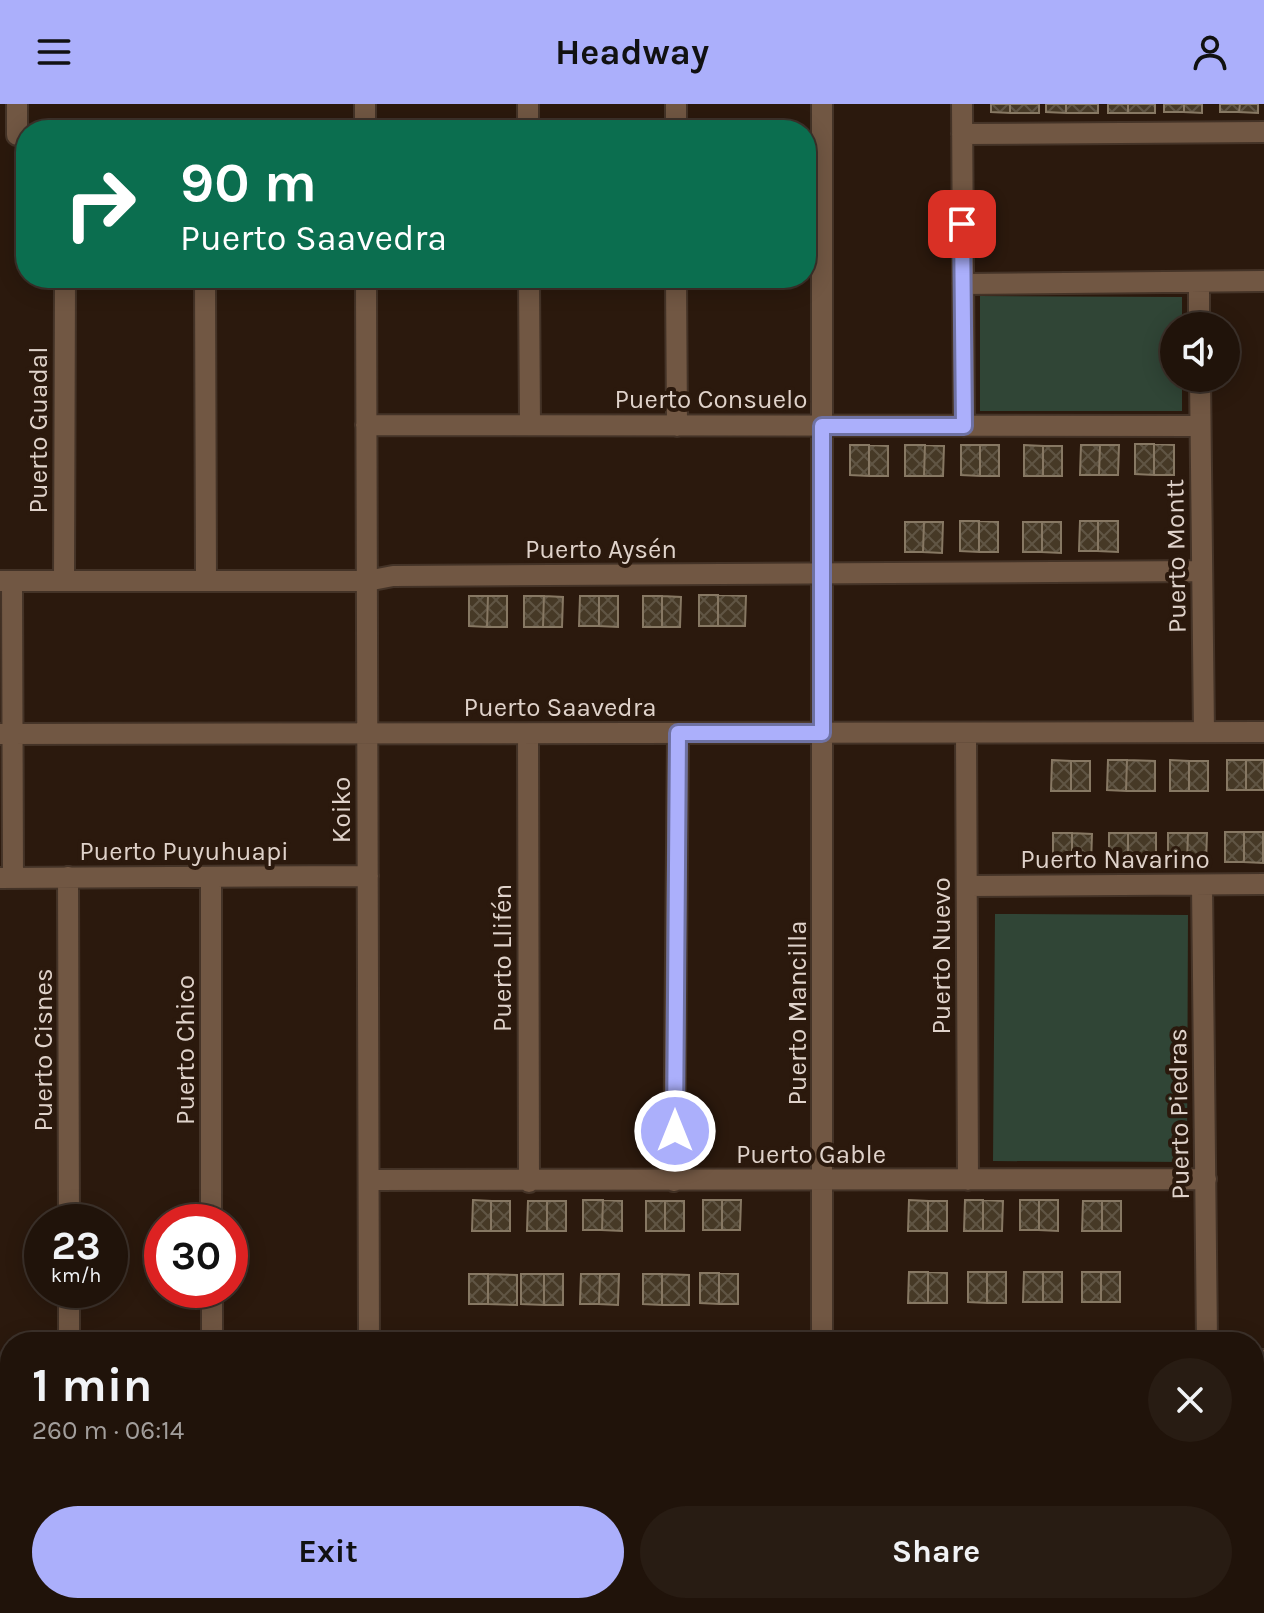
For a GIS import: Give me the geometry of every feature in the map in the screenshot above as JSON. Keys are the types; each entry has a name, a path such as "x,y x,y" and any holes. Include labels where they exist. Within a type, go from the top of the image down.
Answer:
{"street":[{"path":"14,135 17,104"},
{"name":"Puerto Mancilla","path":"822,104 822,1332"},
{"path":"962,104 964,426"},
{"path":"962,134 1264,132"},
{"path":"963,284 1264,281"},
{"path":"1199,282 1199,312"},
{"name":"Puerto Guadal","path":"64,581 65,288"},
{"path":"205,288 206,581"},
{"name":"Koiko","path":"366,288 369,1332"},
{"path":"529,288 530,425"},
{"path":"676,288 677,426"},
{"name":"Puerto Montt","path":"1200,392 1204,732"},
{"name":"Puerto Consuelo","path":"366,425 1200,426"},
{"name":"Puerto Aysén","path":"6,581 367,581 393,576 1202,571"},
{"path":"6,581 7,878"},
{"name":"Puerto Saavedra","path":"6,734 1264,732"},
{"path":"674,1181 678,733"},
{"name":"Puerto Nuevo","path":"966,733 968,1180"},
{"name":"Puerto Llifén","path":"528,734 529,1182"},
{"name":"Puerto Puyuhuapi","path":"7,878 368,876"},
{"name":"Puerto Cisnes","path":"68,877 69,1204"},
{"name":"Puerto Chico","path":"211,877 211,1204"},
{"name":"Puerto Navarino","path":"967,886 1264,884"},
{"name":"Puerto Piedras","path":"1202,885 1207,1332"},
{"name":"Puerto Gable","path":"369,1180 1206,1179"},
{"path":"69,1308 69,1332"},
{"path":"212,1308 212,1332"}],"green space":[{"path":"980,296 1182,297 1182,312 1160,312 1160,392 1182,392 1182,411 980,411"},
{"path":"995,914 1188,915 1187,1162 993,1161"}],"building":[{"path":"991,104 1010,104 1010,113 991,112"},
{"path":"1010,104 1039,104 1039,113 1010,113"},
{"path":"1046,104 1066,104 1066,113 1046,112"},
{"path":"1066,104 1098,104 1098,113 1066,113"},
{"path":"1108,104 1128,104 1128,113 1108,113"},
{"path":"1128,104 1155,104 1155,113 1128,113"},
{"path":"1164,104 1184,104 1184,112 1164,112"},
{"path":"1184,104 1202,104 1202,113 1184,112"},
{"path":"1220,104 1240,104 1239,112 1220,112"},
{"path":"1240,104 1258,104 1258,113 1239,112"},
{"path":"1135,444 1154,444 1154,475 1135,474"},
{"path":"1154,444 1174,445 1174,475 1154,475"},
{"path":"850,445 869,445 869,476 850,475"},
{"path":"869,445 888,446 888,476 869,476"},
{"path":"905,445 925,445 924,476 905,476"},
{"path":"925,445 944,446 943,476 924,476"},
{"path":"961,445 980,445 980,476 961,475"},
{"path":"980,445 999,445 999,476 980,476"},
{"path":"1024,445 1043,446 1043,476 1024,476"},
{"path":"1081,445 1100,445 1099,475 1080,475"},
{"path":"1100,445 1119,445 1118,475 1099,475"},
{"path":"1043,446 1062,446 1062,476 1043,476"},
{"path":"960,521 979,521 979,552 960,551"},
{"path":"979,521 998,522 998,552 979,552"},
{"path":"1080,521 1098,521 1098,551 1079,551"},
{"path":"1098,521 1118,521 1118,552 1098,551"},
{"path":"905,522 924,522 923,552 905,552"},
{"path":"924,522 943,522 942,553 923,552"},
{"path":"1023,522 1042,522 1042,552 1023,552"},
{"path":"1042,522 1061,522 1061,553 1042,552"},
{"path":"699,595 718,595 718,626 699,626"},
{"path":"718,595 746,596 745,626 718,626"},
{"path":"469,596 488,596 487,627 469,626"},
{"path":"488,596 507,596 507,627 487,627"},
{"path":"524,596 544,596 543,627 524,627"},
{"path":"544,596 563,597 562,627 543,627"},
{"path":"580,596 599,596 599,626 579,626"},
{"path":"599,596 618,596 618,627 599,626"},
{"path":"643,596 662,596 662,627 643,627"},
{"path":"662,596 681,597 680,627 662,627"},
{"path":"1052,760 1071,761 1071,791 1051,791"},
{"path":"1108,760 1127,760 1126,791 1107,790"},
{"path":"1127,760 1155,761 1155,791 1126,791"},
{"path":"1170,760 1189,761 1189,791 1170,791"},
{"path":"1227,760 1246,760 1246,790 1227,790"},
{"path":"1246,760 1264,760 1264,790 1246,790"},
{"path":"1071,761 1090,761 1090,791 1071,791"},
{"path":"1189,761 1208,761 1208,791 1189,791"},
{"path":"1225,832 1244,832 1244,862 1225,862"},
{"path":"1244,832 1263,832 1263,863 1244,862"},
{"path":"1053,833 1072,833 1072,864 1053,863"},
{"path":"1072,833 1092,834 1091,864 1072,864"},
{"path":"1109,833 1128,833 1128,863 1109,863"},
{"path":"1128,833 1156,833 1156,864 1128,863"},
{"path":"1168,833 1188,833 1187,863 1168,863"},
{"path":"1188,833 1207,833 1206,864 1187,863"},
{"path":"473,1200 491,1201 491,1231 472,1231"},
{"path":"583,1200 603,1200 602,1230 583,1230"},
{"path":"603,1200 622,1201 622,1231 602,1230"},
{"path":"703,1200 722,1200 722,1230 703,1230"},
{"path":"722,1200 741,1200 740,1230 722,1230"},
{"path":"909,1200 928,1201 928,1231 908,1231"},
{"path":"965,1200 983,1200 983,1231 964,1231"},
{"path":"983,1200 1003,1201 1002,1231 983,1231"},
{"path":"1020,1200 1039,1200 1039,1230 1020,1230"},
{"path":"1039,1200 1058,1200 1058,1231 1039,1230"},
{"path":"491,1201 510,1201 510,1231 491,1231"},
{"path":"528,1201 547,1201 547,1231 527,1231"},
{"path":"547,1201 566,1201 566,1231 547,1231"},
{"path":"646,1201 665,1201 665,1231 646,1231"},
{"path":"665,1201 684,1201 684,1231 665,1231"},
{"path":"928,1201 947,1201 947,1231 928,1231"},
{"path":"1083,1201 1102,1201 1102,1231 1082,1231"},
{"path":"1102,1201 1121,1201 1121,1231 1102,1231"},
{"path":"909,1272 928,1272 928,1303 908,1303"},
{"path":"928,1272 947,1273 947,1303 928,1303"},
{"path":"968,1272 987,1272 987,1303 968,1302"},
{"path":"987,1272 1006,1272 1006,1303 987,1303"},
{"path":"1024,1272 1043,1272 1043,1302 1023,1302"},
{"path":"1043,1272 1062,1272 1062,1302 1043,1302"},
{"path":"1082,1272 1101,1272 1101,1302 1082,1302"},
{"path":"1101,1272 1120,1272 1120,1302 1101,1302"},
{"path":"700,1273 719,1273 719,1304 700,1303"},
{"path":"719,1273 738,1274 738,1304 719,1304"},
{"path":"469,1274 488,1274 488,1304 469,1304"},
{"path":"488,1274 517,1275 517,1305 488,1304"},
{"path":"521,1274 544,1274 544,1305 521,1304"},
{"path":"544,1274 563,1274 563,1305 544,1305"},
{"path":"581,1274 600,1274 599,1304 580,1304"},
{"path":"600,1274 619,1274 618,1305 599,1304"},
{"path":"643,1274 662,1274 662,1305 643,1304"},
{"path":"662,1274 689,1275 689,1305 662,1305"}],"route":[{"path":"675,1131 678,733 822,733 822,426 964,426 962,224"}]}
